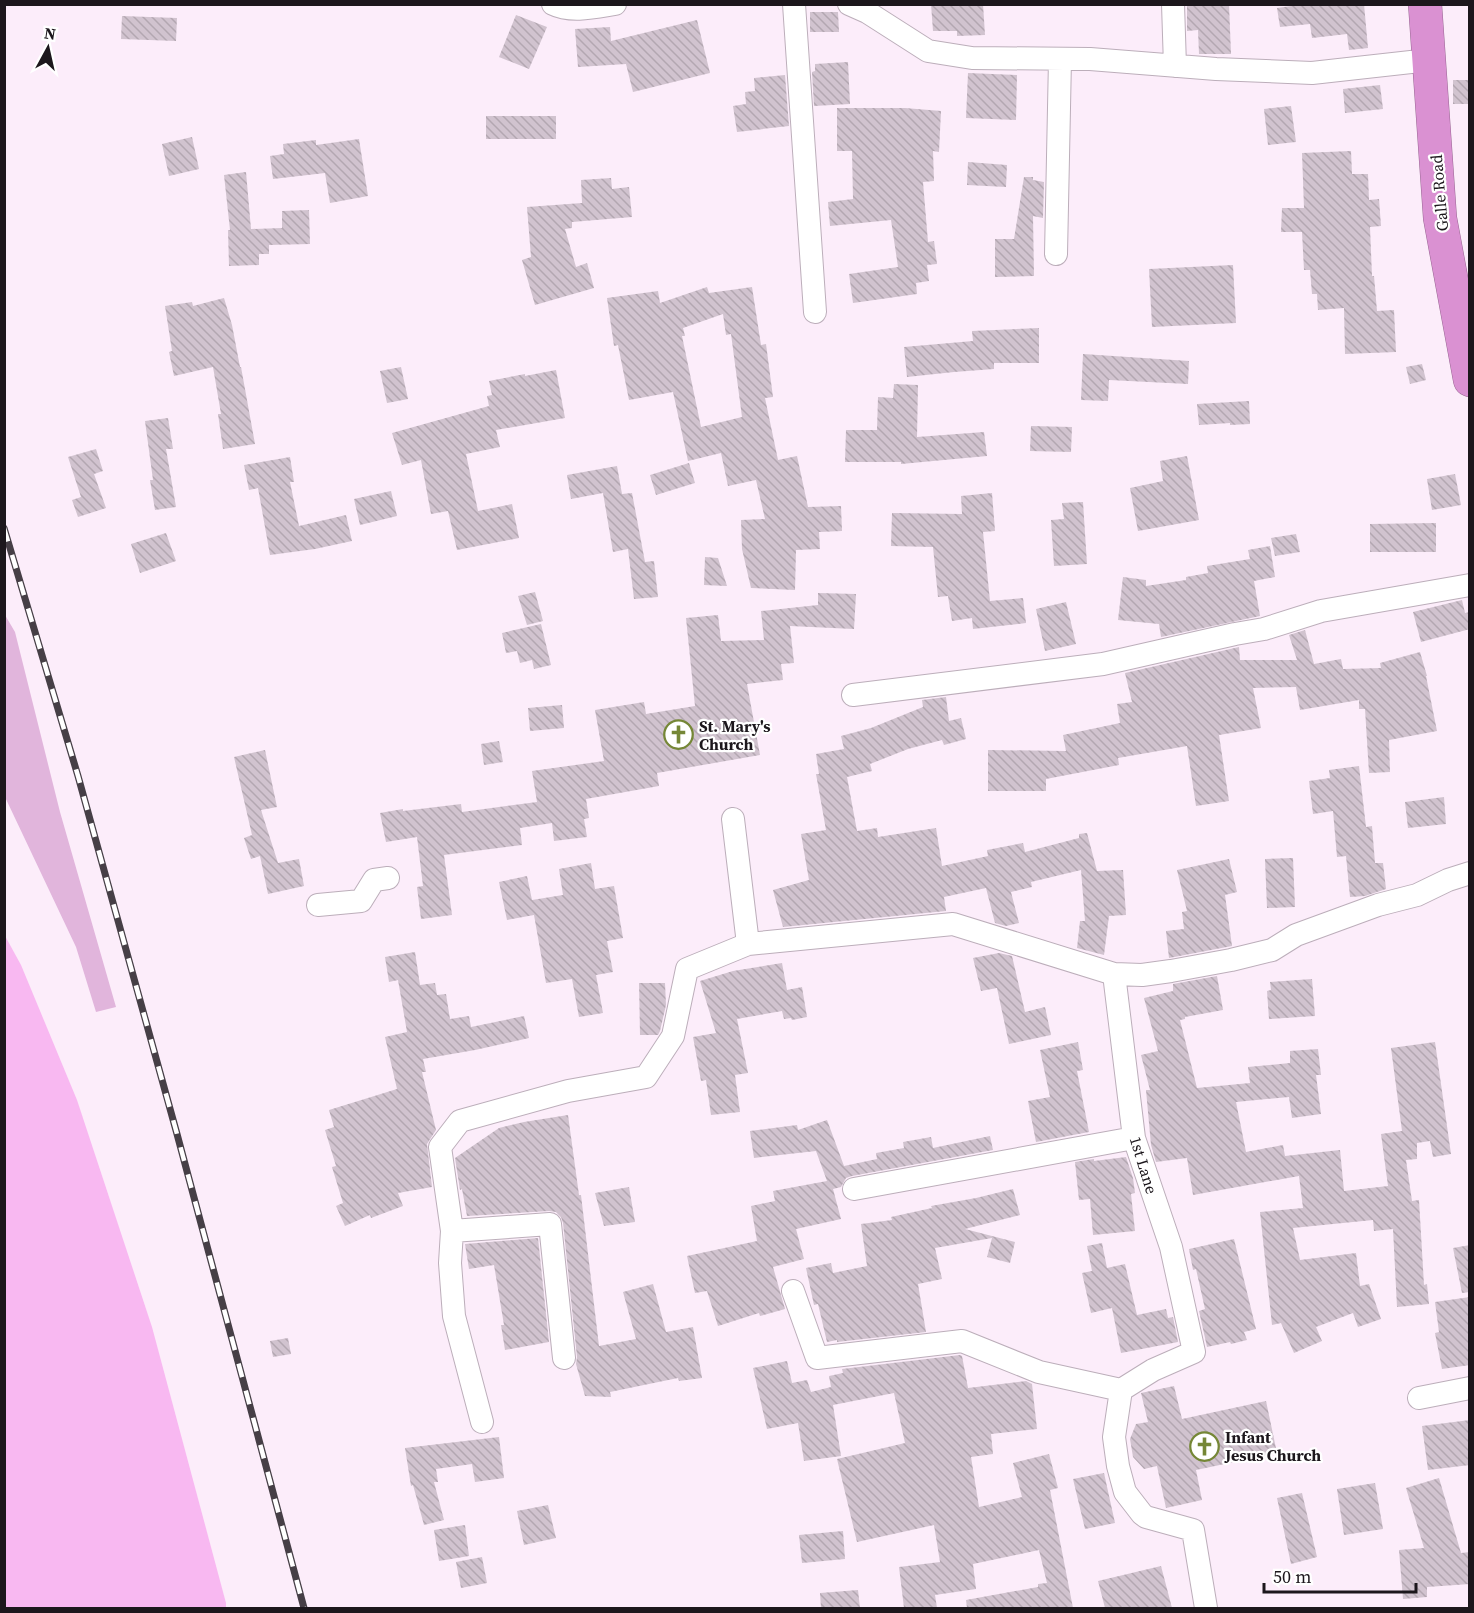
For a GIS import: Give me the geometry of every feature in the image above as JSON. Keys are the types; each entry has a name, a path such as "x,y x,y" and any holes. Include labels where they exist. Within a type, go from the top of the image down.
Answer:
{"highway":[{"name":"Galle Road","path":"1425,4 1440,218 1468,366"}],"street":[{"path":"554,4 557,7 579,9 615,4"},
{"path":"794,4 815,312"},
{"path":"849,4 867,12 928,51 972,58 1090,59 1312,73 1429,60"},
{"path":"1173,4 1175,66"},
{"path":"1056,254 1060,59"},
{"path":"853,695 1103,664 1264,629 1321,611 1470,585"},
{"path":"733,819 748,945"},
{"path":"482,1422 454,1316 450,1263 452,1231 440,1147 460,1120 568,1091 646,1077 673,1036 687,969 748,945 953,924 1114,974 1142,975 1232,960 1272,950 1296,935 1378,905 1417,895 1470,873"},
{"path":"318,905 361,901 374,880 388,878"},
{"name":"1st Lane","path":"1114,974 1134,1138 1171,1247 1194,1353 1152,1370 1121,1390"},
{"path":"854,1189 1134,1138"},
{"path":"452,1231 550,1224 564,1358"},
{"path":"793,1291 817,1358 962,1341 1039,1372 1121,1390 1114,1437 1125,1492 1146,1517 1193,1530 1206,1608"},
{"path":"1419,1398 1470,1388"}],"shaded area":[{"path":"5,615 15,632 60,812 116,1007 96,1012 76,947 5,797"},
{"path":"4,934 21,965 77,1100 152,1327 226,1608 5,1608"}],"building":[{"path":"931,4 983,4 985,35 957,36 957,31 933,31"},
{"path":"1187,4 1229,4 1231,54 1199,54 1198,30 1187,31"},
{"path":"1306,4 1364,4 1368,48 1349,50 1347,34 1312,38 1310,24 1280,27 1277,8"},
{"path":"810,12 838,12 839,32 810,32"},
{"path":"516,15 547,27 529,69 499,57"},
{"path":"122,16 177,18 176,41 121,39"},
{"path":"697,20 710,73 633,92 626,64 578,67 575,29 610,27 611,41"},
{"path":"848,62 850,104 814,106 812,72 815,71 815,64"},
{"path":"968,73 1017,75 1016,120 966,118"},
{"path":"785,75 789,126 737,132 733,106 746,104 745,92 755,91 754,78"},
{"path":"1453,80 1470,80 1470,104 1453,104"},
{"path":"1380,85 1383,109 1345,113 1343,89"},
{"path":"1291,106 1296,142 1268,145 1264,109"},
{"path":"837,108 905,108 941,111 939,152 933,151 934,181 923,182 928,242 934,241 937,264 927,265 929,281 916,283 917,294 853,303 849,274 898,267 891,220 830,226 828,202 853,199 852,151 837,151"},
{"path":"486,116 556,116 556,139 486,139"},
{"path":"192,137 199,169 169,176 162,144"},
{"path":"359,139 368,196 330,203 325,173 273,179 270,156 284,154 283,144 316,140 316,145"},
{"path":"1351,151 1352,174 1368,174 1369,200 1379,199 1381,226 1370,227 1372,276 1374,276 1377,311 1394,310 1396,352 1345,354 1344,308 1318,310 1317,294 1312,294 1310,270 1304,270 1302,232 1281,232 1282,208 1304,208 1302,153"},
{"path":"968,162 1007,165 1006,187 967,185"},
{"path":"246,172 251,229 282,228 282,211 309,210 310,244 269,245 269,254 259,254 259,265 229,266 228,230 230,230 224,175"},
{"path":"1024,177 1033,177 1033,180 1044,182 1043,218 1033,216 1034,276 995,277 995,239 1014,239"},
{"path":"611,178 612,189 629,187 632,217 572,222 572,228 565,229 576,267 587,263 594,288 535,305 522,260 531,257 527,207 582,203 581,180"},
{"path":"1233,265 1236,323 1152,327 1149,269"},
{"path":"707,287 709,293 752,287 761,345 766,344 773,397 765,398 778,460 797,456 808,507 841,506 842,531 819,532 820,549 796,550 795,590 751,588 742,549 741,520 765,519 756,480 728,486 721,453 688,461 673,392 629,400 618,345 614,346 607,298 658,291 660,303","holes":["723,314 726,335 731,334 742,417 701,427 682,336 685,336 683,328"]},
{"path":"224,298 241,367 255,444 223,449 218,414 221,414 213,367 174,376 169,352 172,351 165,306 192,302 193,306"},
{"path":"1039,328 1039,363 994,363 994,369 907,377 904,347 973,341 972,331"},
{"path":"1083,354 1189,361 1188,384 1109,380 1108,401 1081,400"},
{"path":"1422,364 1426,380 1410,384 1406,367"},
{"path":"401,367 408,399 387,403 380,371"},
{"path":"556,370 565,418 496,430 500,447 466,454 478,511 512,504 519,538 457,550 448,511 431,514 421,460 402,465 392,433 489,406 487,396 492,395 489,381"},
{"path":"894,384 918,385 917,437 984,432 987,456 901,464 901,462 845,462 846,430 877,430 878,397 893,398"},
{"path":"1249,401 1250,424 1199,425 1197,404"},
{"path":"168,418 173,449 166,449 176,507 155,510 145,421"},
{"path":"1031,426 1072,427 1071,452 1030,451"},
{"path":"96,449 103,471 94,474 106,508 78,517 72,500 81,497 68,457"},
{"path":"1187,456 1199,520 1138,531 1130,488 1163,481 1160,461"},
{"path":"290,457 294,482 290,482 299,526 346,515 352,541 270,555 258,488 249,490 244,465"},
{"path":"689,463 695,483 656,495 650,475"},
{"path":"617,466 622,494 632,493 645,562 654,561 658,597 634,599 628,549 613,552 603,493 571,499 567,475"},
{"path":"1455,474 1461,505 1432,510 1427,479"},
{"path":"391,491 397,516 360,525 354,499"},
{"path":"992,493 995,531 983,532 990,601 1023,598 1026,623 973,629 972,618 952,621 948,596 938,597 933,547 891,546 892,513 962,514 961,496"},
{"path":"1083,502 1087,564 1054,566 1051,520 1064,519 1062,503"},
{"path":"1436,523 1436,552 1370,552 1370,524"},
{"path":"166,533 176,561 140,573 131,544"},
{"path":"1296,534 1300,552 1275,556 1271,538"},
{"path":"1270,546 1275,577 1254,581 1260,616 1161,637 1159,624 1118,620 1123,577 1146,580 1146,586 1186,580 1186,577 1208,573 1207,566 1250,559 1248,550"},
{"path":"705,557 718,558 727,586 704,585"},
{"path":"535,592 543,621 527,625 518,596"},
{"path":"818,593 856,594 854,629 790,626 794,663 781,664 783,680 747,684 760,755 657,773 659,786 586,799 589,818 584,819 587,837 554,841 552,823 520,828 522,845 444,855 452,915 421,919 417,887 423,886 417,837 386,842 380,813 461,804 462,812 537,802 532,771 604,761 595,710 644,702 646,714 695,706 686,618 718,615 721,641 764,640 761,611 818,605"},
{"path":"1462,600 1465,613 1470,612 1470,629 1421,642 1413,612"},
{"path":"1066,602 1076,644 1045,651 1036,609"},
{"path":"541,624 551,665 534,669 532,660 520,663 517,651 506,653 502,633"},
{"path":"1305,630 1314,664 1341,659 1343,669 1381,668 1380,663 1420,652 1437,731 1389,740 1390,772 1369,773 1365,709 1359,709 1359,700 1300,710 1296,687 1253,688 1261,728 1219,735 1229,801 1196,806 1187,746 1118,758 1119,765 1046,779 1046,791 988,791 988,750 1066,751 1063,735 1120,723 1117,704 1132,702 1125,673 1239,647 1240,660 1297,660 1289,635"},
{"path":"946,697 949,721 961,718 966,739 944,745 942,740 908,749 870,764 872,771 847,777 857,831 877,828 878,837 936,828 942,866 988,856 987,850 1023,843 1025,852 1079,838 1079,834 1087,833 1097,871 1123,870 1126,915 1109,916 1104,955 1077,948 1080,921 1085,921 1081,870 1031,882 1032,887 1011,892 1019,923 1006,926 995,923 986,888 944,897 946,911 783,927 773,890 809,880 801,834 826,830 816,774 819,774 816,754 844,749 841,736 871,728 923,707 922,700"},
{"path":"562,705 564,728 530,731 528,708"},
{"path":"499,741 503,762 484,765 481,744"},
{"path":"265,750 277,807 261,810 278,863 299,859 304,886 268,894 260,856 251,859 244,838 252,835 234,757"},
{"path":"1359,766 1366,827 1372,826 1375,863 1383,863 1386,889 1365,896 1350,897 1346,856 1337,857 1333,811 1313,814 1309,781 1330,778 1329,770"},
{"path":"1444,797 1446,824 1408,828 1405,802"},
{"path":"1293,858 1295,907 1267,908 1265,859"},
{"path":"1229,859 1237,892 1225,895 1232,946 1169,958 1166,931 1184,929 1182,912 1187,911 1177,870"},
{"path":"591,863 595,889 614,886 623,938 607,941 613,972 596,975 603,1013 579,1017 572,979 546,983 534,915 507,920 499,882 527,876 532,900 563,895 559,869"},
{"path":"415,952 420,985 435,983 437,995 446,994 450,1019 469,1016 471,1027 524,1016 529,1038 423,1059 426,1072 422,1072 436,1130 427,1144 432,1187 398,1193 403,1206 371,1218 370,1215 345,1226 336,1206 343,1203 332,1167 336,1166 325,1130 334,1127 329,1110 397,1089 385,1037 407,1032 398,980 389,982 385,957"},
{"path":"999,953 1012,956 1025,1012 1045,1007 1051,1035 1009,1044 997,988 981,991 973,958"},
{"path":"782,963 787,990 802,987 807,1017 784,1019 782,1011 737,1019 748,1073 735,1075 740,1112 711,1115 706,1080 701,1081 693,1037 716,1033 700,981 733,971"},
{"path":"1217,976 1223,1010 1180,1020 1197,1088 1250,1083 1248,1067 1290,1063 1290,1051 1318,1049 1321,1075 1316,1075 1321,1114 1292,1118 1289,1097 1236,1102 1246,1152 1283,1145 1285,1156 1340,1150 1344,1191 1388,1186 1381,1134 1402,1131 1391,1048 1435,1042 1451,1154 1433,1157 1430,1141 1417,1143 1417,1159 1406,1160 1412,1201 1419,1200 1424,1285 1427,1284 1429,1304 1397,1307 1393,1229 1374,1231 1373,1220 1293,1228 1300,1260 1356,1253 1360,1286 1369,1284 1381,1319 1358,1327 1353,1313 1316,1327 1322,1341 1294,1353 1281,1323 1272,1325 1260,1212 1303,1208 1299,1176 1193,1195 1187,1158 1156,1162 1151,1145 1146,1090 1150,1090 1141,1055 1158,1051 1144,998 1173,991 1173,984"},
{"path":"1312,979 1315,1016 1269,1019 1267,991 1271,990 1270,982"},
{"path":"639,983 665,983 666,1005 658,1035 640,1035"},
{"path":"1078,1042 1083,1070 1077,1071 1089,1132 1036,1142 1028,1101 1050,1097 1040,1050"},
{"path":"568,1115 579,1195 581,1195 599,1346 636,1339 623,1292 653,1284 666,1332 693,1327 702,1378 679,1381 678,1378 610,1392 611,1397 585,1396 576,1364 561,1217 556,1212 549,1211 467,1216 455,1158 499,1128"},
{"path":"827,1120 844,1166 877,1159 876,1153 904,1148 903,1142 931,1137 933,1148 990,1136 993,1150 846,1178 841,1187 833,1189 841,1219 796,1229 804,1259 773,1267 785,1309 760,1316 759,1313 718,1326 707,1291 695,1293 687,1256 757,1241 751,1206 775,1201 773,1191 827,1181 816,1151 754,1158 750,1131 797,1125 798,1130"},
{"path":"1126,1157 1135,1193 1131,1194 1135,1231 1093,1235 1090,1199 1079,1200 1075,1162"},
{"path":"629,1187 635,1222 604,1226 595,1193"},
{"path":"1013,1189 1020,1215 965,1229 1015,1242 1010,1263 987,1257 992,1238 935,1248 942,1279 918,1284 926,1332 827,1342 818,1304 814,1305 806,1268 831,1263 833,1273 867,1266 861,1224 892,1220 891,1217 932,1208 931,1206"},
{"path":"538,1238 549,1342 505,1350 501,1325 504,1325 494,1265 469,1269 465,1244"},
{"path":"1234,1239 1256,1329 1244,1332 1247,1340 1207,1347 1199,1311 1205,1309 1189,1249"},
{"path":"1102,1243 1107,1268 1125,1264 1137,1315 1166,1309 1168,1318 1173,1317 1178,1342 1121,1353 1112,1308 1091,1313 1082,1273 1092,1271 1087,1246"},
{"path":"1470,1245 1470,1292 1462,1293 1453,1248"},
{"path":"1470,1297 1470,1365 1442,1369 1435,1333 1439,1332 1435,1302"},
{"path":"288,1338 291,1354 273,1357 270,1341"},
{"path":"960,1355 968,1388 1026,1381 1032,1384 1037,1429 991,1434 993,1454 971,1457 979,1507 1022,1497 1013,1463 1049,1454 1058,1488 1050,1490 1073,1608 967,1608 966,1600 1038,1587 1038,1584 1047,1583 1039,1550 973,1564 976,1589 935,1595 937,1608 904,1608 899,1567 940,1562 934,1525 857,1542 837,1459 905,1443 894,1393 833,1405 841,1456 804,1461 798,1423 767,1429 753,1368 787,1361 792,1383 807,1380 811,1392 831,1387 829,1376 843,1373 842,1369"},
{"name":"Infant Jesus Church","path":"1174,1386 1182,1419 1266,1401 1277,1453 1196,1470 1202,1500 1166,1508 1157,1466 1144,1469 1133,1457 1130,1439 1136,1424 1148,1422 1141,1393"},
{"path":"1470,1420 1470,1465 1428,1470 1422,1426"},
{"path":"499,1437 504,1478 475,1482 472,1464 436,1469 438,1482 434,1482 444,1520 424,1525 413,1485 411,1486 405,1448"},
{"path":"1104,1473 1115,1523 1085,1529 1073,1479"},
{"path":"1439,1478 1461,1553 1470,1552 1470,1584 1427,1587 1427,1597 1403,1599 1399,1550 1424,1548 1406,1488"},
{"path":"1375,1483 1383,1529 1344,1535 1337,1489"},
{"path":"1302,1493 1317,1557 1291,1564 1277,1498"},
{"path":"548,1505 556,1538 524,1545 517,1511"},
{"path":"465,1525 469,1556 439,1561 434,1530"},
{"path":"843,1531 845,1559 802,1563 799,1535"},
{"path":"482,1557 487,1583 461,1588 456,1562"},
{"path":"1161,1566 1172,1608 1105,1608 1098,1581"},
{"path":"858,1590 860,1608 821,1608 820,1593"}],"railway":[{"path":"4,528 78,776 304,1608"}],"place":[{"name":"St. Mary's Church","path":"678,735"},
{"name":"Infant Jesus Church","path":"1204,1446"}]}
